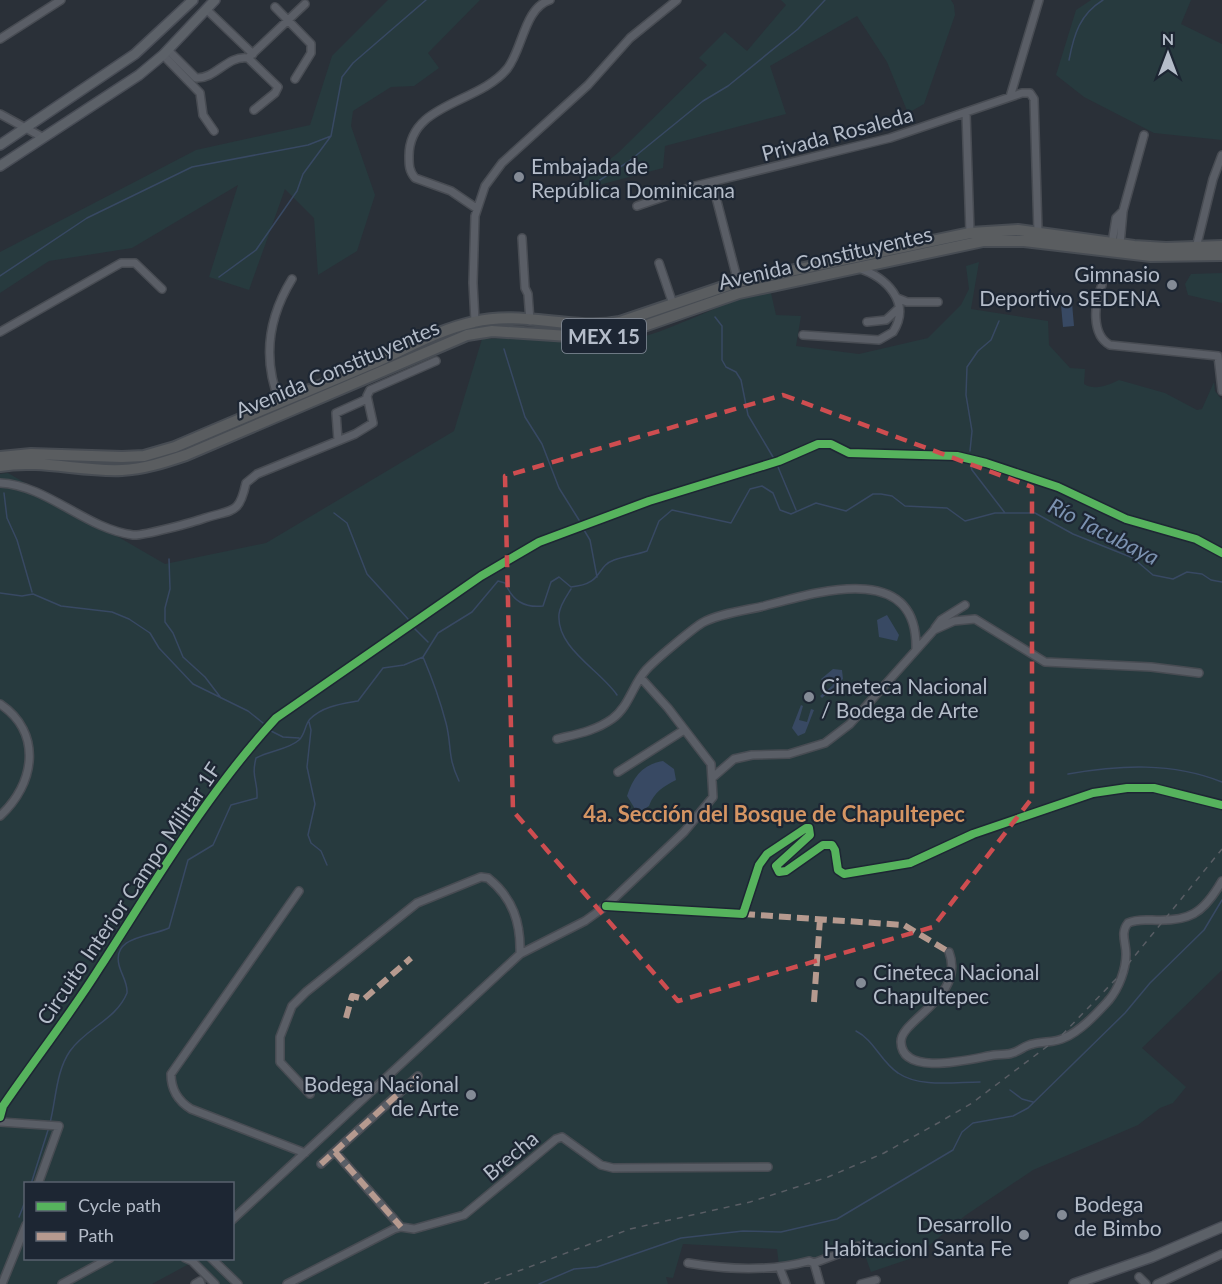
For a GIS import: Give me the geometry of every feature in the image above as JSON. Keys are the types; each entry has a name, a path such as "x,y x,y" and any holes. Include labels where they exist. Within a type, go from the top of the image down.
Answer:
{"highway":[{"name":"Avenida Constituyentes","path":"0,457 31,454 144,456 175,447 429,337 475,321 530,321 601,326 638,317 738,282 969,233 1038,232 1116,244 1196,248 1222,246"},
{"name":"Avenida Constituyentes","path":"0,466 35,463 114,470 148,467 186,455 466,335 492,331 584,337 621,334 739,293 995,240 1151,256 1222,255"}],"main road":[{"path":"0,146 135,54 193,0"},
{"path":"0,166 139,75 165,53 215,0"},
{"path":"1074,1284 1152,1257 1222,1227"}],"street":[{"path":"0,39 61,0"},
{"path":"476,208 451,191 415,178 409,165 411,134 431,116 480,90 507,69 532,15 544,2 550,0"},
{"path":"475,321 473,283 476,208 484,186 502,163 588,85 630,39 677,0"},
{"path":"1010,97 1039,0"},
{"path":"165,53 196,78 206,76 232,60 251,56 305,4"},
{"path":"275,7 309,40 312,49 295,79"},
{"path":"206,9 278,87 275,93 254,110"},
{"path":"165,53 200,93 203,115 214,131"},
{"name":"Privada Rosaleda","path":"637,206 712,182 890,138 1010,97 1030,93 1034,99 1038,232"},
{"path":"966,112 969,233"},
{"path":"0,114 42,137"},
{"path":"1116,244 1144,135"},
{"path":"1196,248 1213,179 1222,155"},
{"path":"712,182 738,282"},
{"path":"522,238 530,321"},
{"path":"883,280 885,261"},
{"path":"0,332 121,263 135,263 162,289"},
{"path":"659,263 673,304"},
{"path":"803,335 879,340 895,329 899,308 897,298 883,280 874,274 855,268"},
{"path":"279,403 270,367 269,344 273,318 292,279"},
{"path":"1102,285 1098,293 1097,319 1098,334 1102,340 1110,345 1218,356 1222,391"},
{"path":"897,298 907,302 938,302"},
{"path":"867,322 886,320 899,308"},
{"path":"0,483 24,488 76,513 135,535 189,523 236,509 243,500 246,483 257,474 373,423 374,419 367,399 370,390 436,361"},
{"path":"338,440 336,413 367,399"},
{"name":"Circuito Interior Campo Militar 1F","path":"0,1117 3,1106 98,970 178,844 253,742 276,718 481,576 539,542 649,501 779,461 818,444 831,444 849,453 957,456 986,463 1058,487 1126,519 1196,539 1222,553"},
{"path":"557,739 592,730 614,717 646,670 703,622 821,591 863,589 890,594 897,599 911,618 916,631 916,649"},
{"path":"712,778 734,759 752,755 789,754 825,743 850,724 941,620 965,605"},
{"path":"934,630 954,621 975,619 1045,662 1151,667 1199,673"},
{"path":"234,1218 520,954 585,921 606,906 684,832 713,797 711,764 641,678"},
{"path":"0,704 15,714 23,725 28,754 24,788 0,816"},
{"path":"618,772 684,730"},
{"path":"606,906 743,914 759,865 767,854 803,828 809,828 810,835 781,859 776,866 779,872 786,871 823,845 832,845 838,870 844,874 910,863 973,834 1093,793 1127,788 1154,788 1222,805"},
{"path":"310,1094 280,1062 279,1037 292,1006 417,903 471,881 488,878 513,908 521,935 520,954"},
{"path":"949,952 951,961 946,986 932,1008 904,1031 901,1042 905,1053 910,1059 940,1063 1011,1054 1031,1044 1068,1036 1110,998 1120,981 1125,961 1124,932 1128,923 1137,920 1175,921 1189,918 1209,900 1222,881"},
{"path":"299,891 171,1074 171,1082 179,1101 191,1109 306,1153"},
{"path":"321,1164 418,1077"},
{"path":"0,1122 59,1126 39,1182"},
{"name":"Brecha","path":"287,1284 401,1227 414,1229 464,1215 542,1150 562,1137 601,1165 613,1168 768,1167"},
{"path":"334,1152 401,1227"},
{"path":"2,1284 24,1231"},
{"path":"688,1263 714,1267 780,1269 809,1261 814,1263 859,1246"},
{"path":"1157,1284 1222,1254"},
{"path":"62,1284 106,1260"},
{"path":"190,1260 214,1284"},
{"path":"213,1260 238,1284"},
{"path":"814,1263 820,1284"},
{"path":"780,1269 786,1284"},
{"path":"1139,1277 1146,1284"},
{"path":"861,1284 876,1280"}],"highlighted area":[{"path":"783,395 1032,487 1032,798 933,927 678,1001 513,811 505,476"}],"green space":[{"path":"388,0 480,0 428,53 439,68 414,86 391,87 353,111 351,126 375,195 357,251 318,275 314,218 285,189 249,290 209,277 238,185 132,248 49,261 0,293 0,252 196,150 310,125 332,56"},
{"path":"781,0 951,0 955,15 924,104 908,113 887,62 857,16 770,66 786,114 665,146 663,168 569,193 619,152 707,65 699,58 725,32 747,51 786,5"},
{"path":"1091,0 1191,0 1181,24 1222,44 1222,140 1154,133 1084,97 1056,75 1076,10"},
{"path":"979,262 971,309 1048,321 1049,345 1070,368 1085,369 1084,384 1088,386 1097,387 1119,380 1165,393 1197,410 1202,409 1214,382 1215,391 1222,400 1222,970 1142,1048 1186,1087 1173,1103 1160,1108 1138,1125 1033,1170 966,1215 915,1257 871,1272 861,1244 817,1258 779,1265 777,1249 683,1244 673,1278 666,1277 668,1284 210,1284 189,1264 152,1284 0,1284 0,474 8,473 165,564 266,543 454,431 482,339 515,338 580,344 628,341 659,332 735,301 771,293 776,315 801,316 796,346 859,354 928,338 961,305 969,289 966,266"},
{"path":"1222,273 1222,303 1188,295 1185,284 1191,274"}],"water":[{"path":"1072,303 1074,326 1063,327 1061,305"},
{"path":"887,615 899,635 897,641 879,637 877,620"},
{"path":"833,669 842,670 843,679 822,698 820,696 833,685 827,678 823,682 821,679"},
{"path":"801,705 803,706 799,720 807,722 811,709 814,710 805,733 798,736 792,728"},
{"path":"663,761 674,769 676,780 660,790 649,806 640,812 635,809 627,796 629,789 644,768"}],"waterway":[{"path":"219,277 256,250 297,191 303,174 331,136 342,77 353,63 426,0"},
{"path":"578,194 628,162 703,101 728,86 798,29 825,0"},
{"path":"1069,60 1073,42 1083,18 1103,0"},
{"path":"0,276 87,218 192,167 308,145 331,136"},
{"path":"715,317 722,326 722,360 726,367 736,372 741,380 748,415 773,457"},
{"path":"970,451 972,431 966,395 967,367 978,351 991,340 999,321"},
{"path":"504,349 525,417 542,444 559,488 579,520"},
{"path":"970,463 972,470 1005,513"},
{"path":"778,467 796,510"},
{"name":"Río Tacubaya","path":"50,1123 65,1059 84,1036 116,1010 127,993 119,965 118,955 121,948 134,939 169,928 188,860 213,845 231,805 257,798 254,770 256,758 295,743 301,738 310,719 321,711 332,706 358,701 383,668 404,665 423,657 438,633 472,612 498,581 505,583 520,602 530,606 543,606 551,582 559,577 571,587 582,585 594,579 608,563 647,551 659,521 672,510 731,523 750,489 762,486 773,493 780,510 791,514 816,503 846,511 873,494 892,496 905,506 947,508 965,521 995,513 1035,513 1073,534 1133,558 1153,575 1173,579 1187,572 1202,574 1211,580 1222,582"},
{"path":"4,493 7,518 17,540 32,592"},
{"path":"334,513 347,523 367,574 408,619"},
{"path":"584,530 590,540 597,577"},
{"path":"169,559 170,589 165,608 165,622 173,633 183,657 205,677 221,698"},
{"path":"571,589 559,614 564,637 617,695"},
{"path":"0,593 22,596 33,594 61,606 112,612 129,619 150,633 159,648 193,684 248,711 263,723"},
{"path":"414,628 428,642"},
{"path":"423,657 444,714 451,758 459,781"},
{"path":"309,722 311,730 307,767 315,804 308,835 311,843 321,851 327,865"},
{"path":"271,731 283,737 299,738"},
{"path":"1068,774 1146,767 1184,771 1222,782"},
{"path":"539,1284 574,1269 597,1267 681,1238 743,1231 781,1232 837,1219 953,1150 962,1132 973,1123 1013,1116 1028,1108 1125,1013 1150,983 1204,930 1222,900"},
{"path":"856,1031 868,1040 892,1068 907,1078 938,1083 980,1082"},
{"path":"1010,1090 1022,1099 1033,1102"},
{"name":"Río Tacubaya","path":"32,1182 49,1127"},
{"name":"Río Tacubaya","path":"19,1217 24,1204"}],"railway":[{"path":"484,1284 630,1229 750,1202 828,1177 884,1153 972,1103 1061,1036 1115,980 1222,849"}],"marked path":[{"path":"743,914 904,925 949,952"},
{"path":"814,1002 820,919"},
{"path":"346,1018 352,996 364,999 411,958"},
{"path":"321,1164 418,1076"},
{"path":"335,1152 401,1227"}],"cycle path":[{"path":"0,1117 3,1106 89,985 204,807 276,718 481,576 539,542 649,501 779,461 818,444 831,444 849,453 957,456 986,463 1058,487 1126,519 1196,539 1222,553"},
{"path":"606,906 743,914 759,865 767,854 806,828 809,828 810,835 776,866 779,872 786,871 823,845 832,845 838,870 844,874 910,863 973,834 1093,793 1127,788 1154,788 1222,805"}],"place":[{"name":"Embajada de República Dominicana","path":"519,177"},
{"name":"Gimnasio Deportivo SEDENA","path":"1172,285"},
{"name":"Cineteca Nacional / Bodega de Arte","path":"809,697"},
{"name":"Cineteca Nacional Chapultepec","path":"861,983"},
{"name":"Bodega Nacional de Arte","path":"471,1095"},
{"name":"Bodega de Bimbo","path":"1062,1215"},
{"name":"Desarrollo Habitacionl Santa Fe","path":"1024,1235"}],"district":[{"name":"4a. Sección del Bosque de Chapultepec","path":"774,813"}]}
